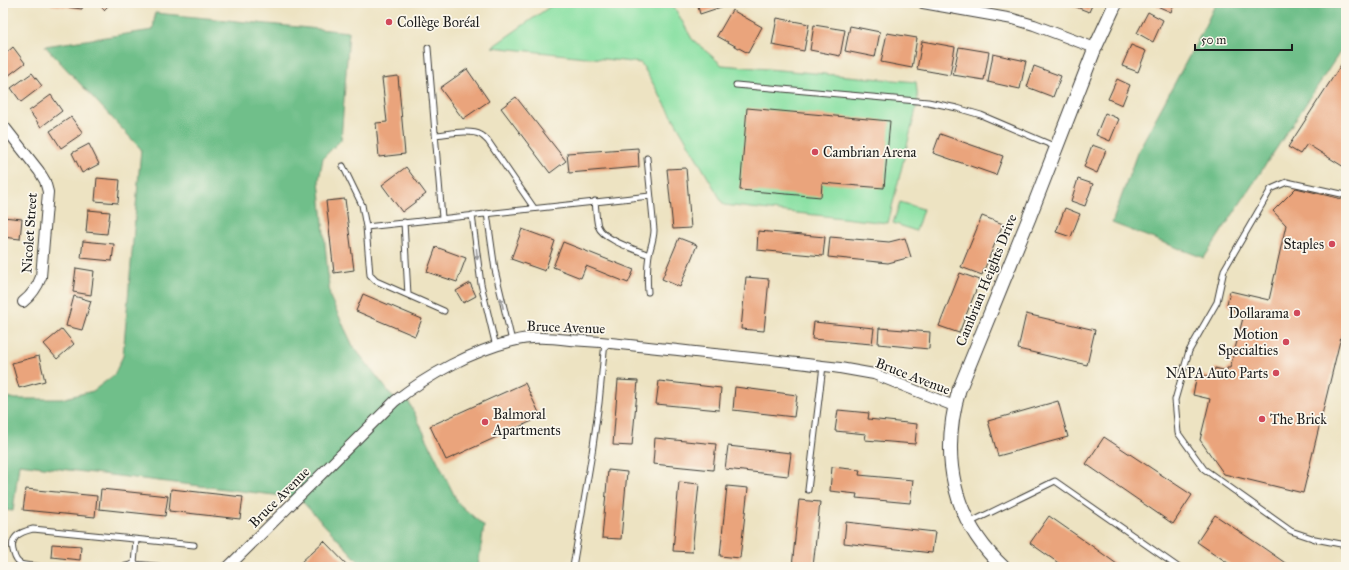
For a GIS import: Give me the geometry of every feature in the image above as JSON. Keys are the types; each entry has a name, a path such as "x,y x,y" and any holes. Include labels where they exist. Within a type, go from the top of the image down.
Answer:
{"street":[{"path":"923,3 1013,19 1034,25 1096,48"},
{"name":"Cambrian Heights Drive","path":"1003,567 991,556 968,523 955,489 952,470 951,435 954,406 959,390 1029,218 1056,147 1116,3"},
{"name":"Nicolet Street","path":"3,125 39,171 45,181 48,192 41,277 38,286 23,302"},
{"name":"Bruce Avenue","path":"228,567 395,400 432,374 469,357 512,341 547,338 605,342 823,366 874,374 954,406"}],"lane":[{"path":"428,48 442,218"},
{"path":"736,85 928,102 981,115 1056,147"},
{"path":"435,135 464,132 474,132 482,135 488,141 534,208"},
{"path":"647,158 654,230 647,274 648,292"},
{"path":"343,166 362,205 366,227 370,275 376,281 444,311"},
{"path":"1346,195 1287,182 1271,189 1224,270 1217,302 1188,351 1175,400 1178,434 1204,469 1291,531 1315,539 1346,545"},
{"path":"366,227 650,196"},
{"path":"595,201 598,226 601,231 612,240 649,255"},
{"path":"487,214 495,270 512,341"},
{"path":"472,215 481,284 496,347"},
{"path":"404,222 408,295"},
{"path":"573,567 592,453 605,342"},
{"path":"808,490 823,366"},
{"path":"968,523 1055,481 1178,567"},
{"path":"46,567 21,564 16,560 12,549 14,539 21,532 33,529 194,545"},
{"path":"134,564 136,540"},
{"path":"123,567 134,564 166,567"}],"green space":[{"path":"555,3 672,3 692,39 722,65 916,82 918,101 888,223 724,205 641,63 492,47"},
{"path":"1216,3 1346,3 1346,43 1204,258 1112,223 1137,153 1200,36"},
{"path":"155,13 349,32 341,140 323,158 319,180 330,297 353,346 396,401 405,394 458,503 484,526 478,567 364,567 299,498 19,464 13,511 3,510 3,396 15,399 61,399 93,391 114,375 123,356 141,149 45,46 153,30"},
{"path":"900,202 923,209 916,231 893,223"}],"building":[{"path":"51,3 83,3 82,9 51,5"},
{"path":"98,3 111,3 104,10"},
{"path":"697,3 727,3 727,5 700,14"},
{"path":"1066,3 1093,3 1089,12"},
{"path":"1158,3 1175,3 1171,12 1157,6"},
{"path":"732,10 762,27 748,53 717,36"},
{"path":"1148,12 1163,20 1153,42 1137,33"},
{"path":"777,18 809,24 804,51 772,45"},
{"path":"814,25 845,30 840,56 810,50"},
{"path":"850,26 880,32 875,57 845,51"},
{"path":"887,33 917,38 912,68 881,62"},
{"path":"922,41 955,47 950,75 917,69"},
{"path":"1131,45 1146,51 1138,72 1122,66"},
{"path":"13,47 25,63 4,79 3,56"},
{"path":"959,47 989,52 984,80 953,75"},
{"path":"993,54 1026,61 1020,89 988,82"},
{"path":"1346,57 1346,165 1344,167 1307,144 1300,154 1288,147"},
{"path":"1034,66 1061,76 1053,97 1027,87"},
{"path":"467,69 489,101 463,119 440,88"},
{"path":"32,73 42,86 21,102 11,88"},
{"path":"398,76 405,154 379,157 376,123 387,122 382,78"},
{"path":"1117,79 1130,85 1122,105 1108,99"},
{"path":"51,95 62,111 41,127 29,111"},
{"path":"516,97 566,161 550,173 501,108"},
{"name":"Cambrian Arena","path":"747,108 890,121 884,188 822,183 821,197 740,190"},
{"path":"1105,113 1119,119 1110,141 1096,135"},
{"path":"71,117 83,133 61,148 50,131"},
{"path":"940,134 1003,156 996,175 933,153"},
{"path":"89,144 99,164 82,173 72,153"},
{"path":"1092,145 1106,150 1097,173 1084,167"},
{"path":"638,148 639,167 569,173 567,153"},
{"path":"406,167 426,194 402,212 382,185"},
{"path":"686,168 691,228 673,229 667,169"},
{"path":"97,178 120,180 118,203 95,201"},
{"path":"1078,179 1093,184 1085,206 1071,201"},
{"path":"1296,188 1346,200 1346,316 1303,493 1224,474 1200,440 1210,399 1193,395 1197,374 1213,378 1215,368 1227,371 1227,368 1230,368 1243,318 1227,304 1230,291 1269,300 1286,225 1273,211"},
{"path":"345,199 354,270 334,273 326,201"},
{"path":"1065,208 1080,214 1071,237 1056,232"},
{"path":"88,210 110,212 107,234 86,232"},
{"path":"982,216 1003,224 982,275 961,267"},
{"path":"3,217 22,219 20,239 3,237"},
{"path":"522,229 555,241 545,271 511,259"},
{"path":"758,231 825,237 823,256 757,250"},
{"path":"830,237 889,242 905,238 911,257 888,263 828,257"},
{"path":"679,238 697,245 680,287 662,279"},
{"path":"83,241 114,244 112,261 81,258"},
{"path":"563,242 634,270 628,283 586,266 581,278 553,267"},
{"path":"436,247 466,258 457,282 427,272"},
{"path":"76,268 94,271 91,295 73,292"},
{"path":"960,273 980,280 959,333 939,326"},
{"path":"746,277 769,279 764,331 741,329"},
{"path":"470,283 476,296 463,303 456,291"},
{"path":"363,294 422,319 415,336 356,311"},
{"path":"74,296 91,301 82,330 66,326"},
{"path":"1026,314 1095,330 1087,365 1018,349"},
{"path":"814,322 874,328 872,344 812,339"},
{"path":"879,328 930,332 929,349 878,344"},
{"path":"62,329 74,344 57,359 44,344"},
{"path":"39,356 45,381 19,388 12,363"},
{"path":"618,380 638,381 632,446 613,445"},
{"path":"659,381 721,388 719,410 656,404"},
{"name":"Balmoral Apartments","path":"525,383 541,417 446,460 430,426"},
{"path":"735,387 797,395 794,417 733,410"},
{"path":"1058,401 1068,437 998,456 988,421"},
{"path":"838,410 869,413 868,419 917,424 915,444 865,440 866,434 835,431"},
{"path":"1104,437 1192,495 1173,524 1086,464"},
{"path":"655,438 716,444 713,470 653,464"},
{"path":"728,446 791,453 788,476 725,469"},
{"path":"832,467 860,470 859,475 913,480 910,503 856,498 857,494 830,491"},
{"path":"608,470 627,472 621,539 602,538"},
{"path":"679,482 699,484 692,552 673,551"},
{"path":"727,486 748,488 740,558 720,556"},
{"path":"26,489 97,496 95,517 23,510"},
{"path":"101,489 168,496 165,516 99,509"},
{"path":"171,489 243,497 240,519 169,511"},
{"path":"799,500 820,502 813,567 792,567"},
{"path":"1215,515 1291,567 1234,567 1197,542"},
{"path":"1049,516 1121,567 1064,567 1030,543"},
{"path":"846,522 935,532 932,553 844,543"},
{"path":"324,541 349,567 303,567 300,563"},
{"path":"52,544 81,546 80,560 51,557"}],"place":[{"name":"Collège Boréal","path":"389,22"},
{"name":"Cambrian Arena","path":"815,152"},
{"name":"Staples","path":"1332,244"},
{"name":"Dollarama","path":"1297,313"},
{"name":"Motion Specialties","path":"1286,342"},
{"name":"NAPA Auto Parts","path":"1276,373"},
{"name":"The Brick","path":"1262,419"},
{"name":"Balmoral Apartments","path":"485,422"}]}
